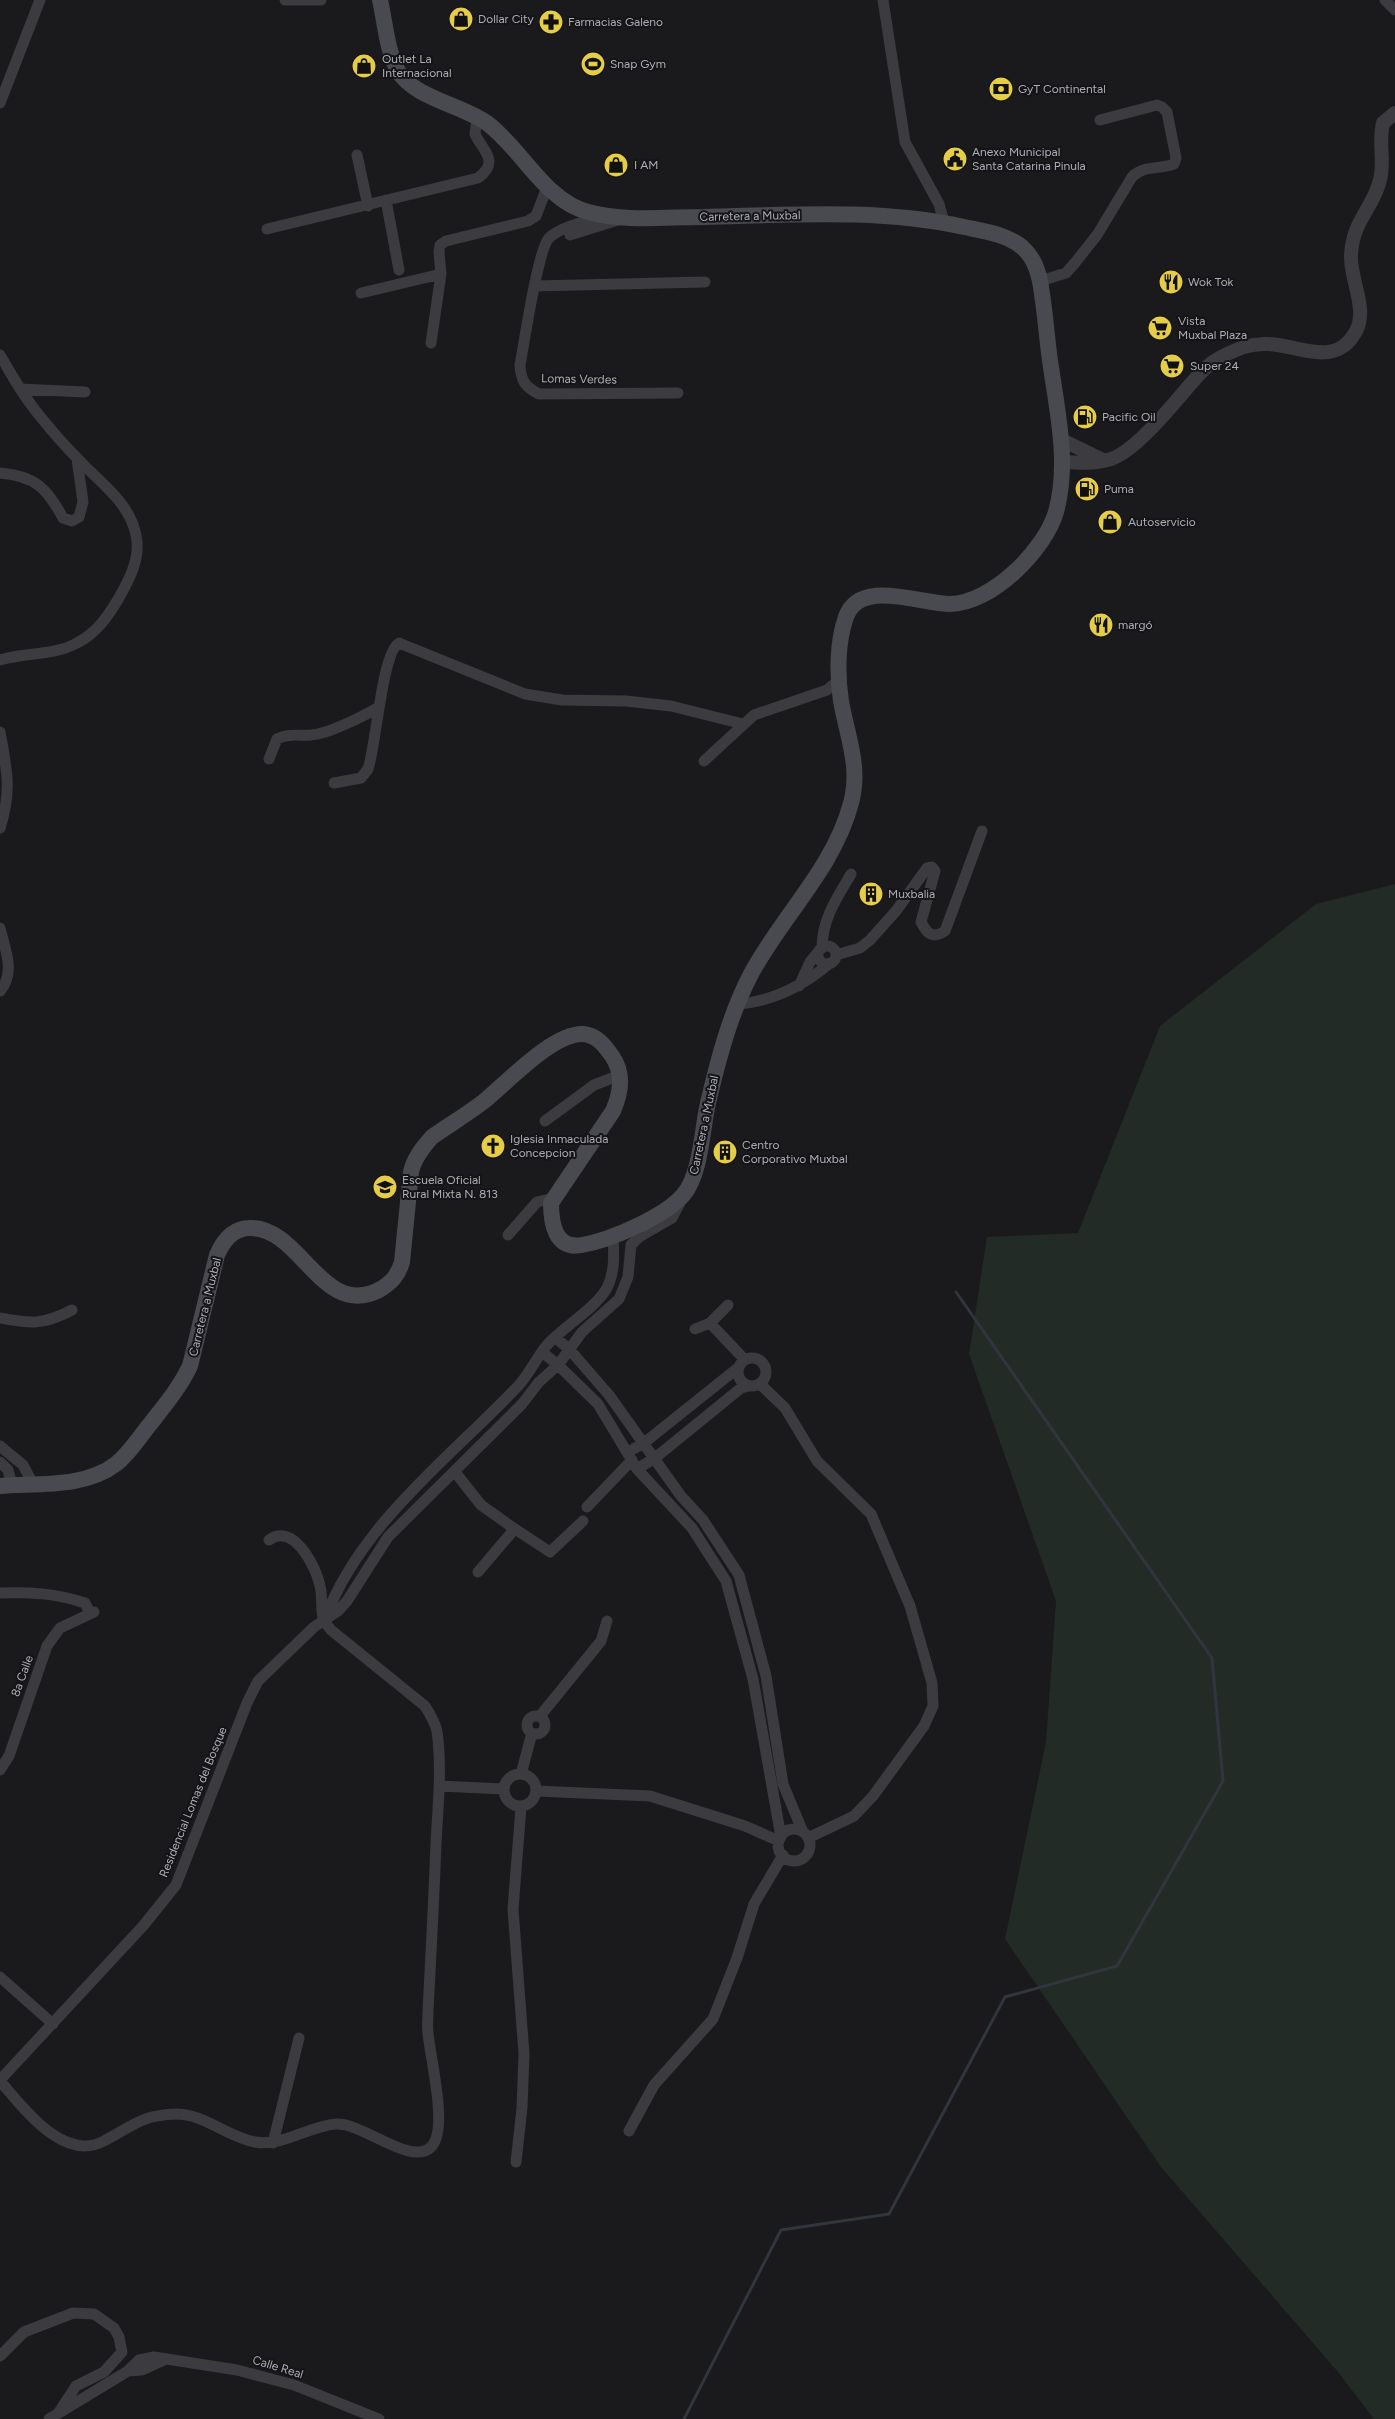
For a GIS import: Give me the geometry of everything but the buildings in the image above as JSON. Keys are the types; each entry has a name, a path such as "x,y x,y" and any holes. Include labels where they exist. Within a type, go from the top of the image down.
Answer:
{"main road":[{"name":"Carretera a Muxbal","path":"380,0 392,55 402,77 423,92 477,117 506,139 547,187 575,208 625,218 799,215 853,216 944,222 990,233 1013,241 1030,255 1040,281 1062,440 1062,462 1058,498 1050,526 1035,551 989,592 958,604 880,596 865,597 850,608 845,618 840,639 841,700 855,758 855,780 850,810 826,862 774,936 749,979 717,1065 694,1174 683,1195 669,1207 613,1236 583,1245 572,1246 556,1234 553,1225 551,1203 554,1198"},
{"name":"Carretera a Muxbal","path":"6,1485 33,1484 88,1477 103,1472 116,1464 127,1453 183,1381 190,1366 217,1255 226,1239 230,1236 245,1228 264,1228 286,1242 316,1274 340,1292 362,1296 374,1292 398,1275 402,1262 410,1172 413,1163 432,1137 483,1102 540,1055 572,1036 587,1035 601,1041 615,1060 620,1075"},
{"path":"554,1198 613,1111 618,1098 620,1075"}],"street":[{"path":"0,104 40,0"},
{"path":"285,0 322,0"},
{"path":"883,0 905,142 939,204 944,222"},
{"path":"1385,0 1395,10"},
{"path":"1040,281 1066,273 1097,235 1132,177 1139,170 1174,164 1176,158 1167,112 1162,107 1157,105 1100,120"},
{"path":"1062,462 1085,463 1117,456 1129,448 1158,421 1214,360 1242,346 1270,344 1300,350 1331,351 1342,348 1350,340 1358,328 1360,312 1351,265 1352,240 1361,216 1380,182 1383,123 1395,113"},
{"path":"267,229 472,181 484,174 488,167 489,155 475,134 477,117"},
{"path":"356,155 368,206"},
{"path":"431,343 441,274 439,250 442,243 528,221 536,216 547,187"},
{"path":"386,200 399,270"},
{"name":"Lomas Verdes","path":"603,215 557,232 548,239 534,286 520,365 521,377 527,388 539,394 678,393"},
{"path":"544,248 564,237 625,218"},
{"path":"361,293 441,274"},
{"path":"534,286 705,282"},
{"path":"0,355 20,389 77,459 115,495 126,509 136,535 136,560 133,571 112,609 96,630 87,637 62,649 41,654 19,654 0,660"},
{"path":"20,389 85,392"},
{"path":"1062,440 1103,460"},
{"path":"0,473 17,474 32,480 48,494 63,518 75,520 79,516 83,502 77,459"},
{"path":"334,783 361,778 365,774 371,761 379,706 391,652 399,643 525,694 562,700 626,701 671,706 743,724"},
{"path":"704,761 743,724 762,711 827,690 840,679"},
{"path":"268,759 277,739 295,734 312,735 365,715 379,706"},
{"path":"0,732 8,776 7,806 0,828"},
{"path":"739,1004 757,1002 799,986 814,977 833,959 860,948 870,940 896,911 927,868 932,867 935,871 921,922 925,931 932,936 938,935 945,930 982,831"},
{"path":"799,986 810,962 821,949 822,931 851,874"},
{"path":"0,928 10,972 8,980 0,991"},
{"path":"821,949 832,947 833,959"},
{"path":"545,1121 594,1085 620,1075"},
{"name":"Residencial Lomas del Bosque","path":"0,2080 143,1926 176,1885 246,1703 258,1681 314,1627 338,1611 347,1601 388,1537 522,1404 539,1382 558,1365 582,1332 619,1299 628,1278 631,1245 639,1237 672,1218 683,1195"},
{"path":"508,1235 537,1202 554,1198"},
{"path":"324,1620 330,1604 373,1533 520,1383 548,1344 607,1288 612,1273 614,1257 613,1236"},
{"path":"695,1329 710,1323 728,1304"},
{"path":"0,1318 37,1323 52,1320 72,1310"},
{"path":"710,1323 742,1364"},
{"path":"556,1338 570,1350 609,1395 682,1496 703,1520 739,1575 766,1676 784,1784 806,1835 809,1849 804,1857 792,1860 783,1855"},
{"path":"542,1352 598,1404 632,1460 692,1528 726,1581 753,1679 783,1855 754,1904 737,1958 713,2019 654,2085 629,2131"},
{"path":"587,1507 632,1460 644,1443 742,1364 754,1358 763,1363 766,1376 754,1385 741,1388 655,1458 632,1460"},
{"path":"742,1364 739,1376 785,1408 817,1460 871,1514 910,1606 934,1694 930,1717 873,1796 854,1816 806,1835 788,1830 780,1839"},
{"path":"0,1446 23,1465 33,1484"},
{"path":"0,1462 8,1470 6,1485"},
{"path":"455,1472 481,1505 550,1552 582,1521"},
{"path":"478,1572 512,1532 512,1527"},
{"path":"0,2080 41,2126 64,2141 86,2146 101,2143 142,2118 178,2114 195,2116 239,2137 256,2142 273,2142 336,2124 359,2129 402,2150 421,2153 429,2149 436,2141 438,2115 427,2032 439,1786 437,1732 430,1714 418,1700 331,1630 324,1620 320,1585 304,1550 296,1542 282,1534 269,1540"},
{"name":"8a Calle","path":"0,1594 39,1592 62,1595 85,1603 92,1613 60,1628 47,1646 9,1756 0,1770"},
{"path":"521,1774 532,1733 528,1730 527,1722 532,1716 540,1716 601,1641 607,1621"},
{"path":"521,1774 530,1778 536,1791 533,1800 521,1806 508,1802 504,1789 507,1779 521,1774"},
{"path":"439,1786 504,1789"},
{"path":"536,1791 650,1796 780,1839"},
{"path":"516,2162 522,2108 524,2054 513,1909 521,1806"},
{"path":"0,1977 53,2024"},
{"path":"273,2142 299,2038"},
{"path":"0,2356 24,2332 73,2313 94,2314 114,2328 119,2337 122,2352 104,2372 76,2386 53,2416"},
{"name":"Calle Real","path":"53,2416 128,2371 139,2360 154,2358 237,2370 275,2380 379,2419"}],"shaded area":[{"path":"1395,884 1395,2419 1374,2419 1338,2372 1161,2167 1005,1939 1046,1742 1056,1601 969,1354 987,1237 1078,1233 1160,1026 1316,904"}],"waterway":[{"path":"684,2419 781,2230 889,2214 1005,1997 1117,1966 1223,1781 1212,1658 956,1292"}],"place":[{"name":"Dollar City","path":"461,19"},
{"name":"Farmacias Galeno","path":"551,22"},
{"name":"Snap Gym","path":"593,64"},
{"name":"Outlet La Internacional","path":"364,66"},
{"name":"GyT Continental","path":"1001,89"},
{"name":"Anexo Municipal Santa Catarina Pinula","path":"955,159"},
{"name":"I AM","path":"616,165"},
{"name":"Wok Tok","path":"1171,282"},
{"name":"Vista Muxbal Plaza","path":"1160,328"},
{"name":"Super 24","path":"1172,366"},
{"name":"Pacific Oil","path":"1085,417"},
{"name":"Puma","path":"1087,489"},
{"name":"Autoservicio","path":"1110,522"},
{"name":"margó","path":"1101,625"},
{"name":"Muxbalia","path":"871,894"},
{"name":"Iglesia Inmaculada Concepcion","path":"493,1146"},
{"name":"Centro Corporativo Muxbal","path":"725,1152"},
{"name":"Escuela Oficial Rural Mixta N. 813","path":"385,1187"}]}
